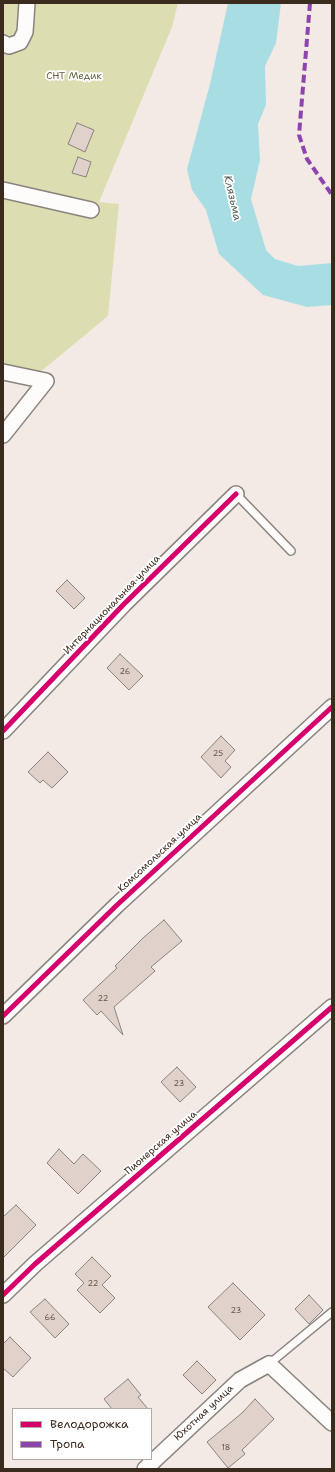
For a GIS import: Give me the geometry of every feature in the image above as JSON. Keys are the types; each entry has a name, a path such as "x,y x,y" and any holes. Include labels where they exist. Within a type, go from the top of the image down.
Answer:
{"street":[{"path":"3,43 9,46 20,42 25,32 27,3"},
{"path":"3,190 91,210"},
{"path":"3,372 46,381 3,435"},
{"name":"Интернациональная улица","path":"3,731 124,604 236,494"},
{"name":"Комсомольская улица","path":"3,1016 118,905 332,707"},
{"name":"Пионерская улица","path":"3,1295 41,1258 332,1008"},
{"path":"269,1364 332,1423"},
{"name":"Юхотная улица","path":"145,1469 240,1380 269,1364"}],"lane":[{"path":"236,494 291,551"},
{"path":"269,1364 332,1312"}],"green space":[{"name":"СНТ Медик","path":"3,3 178,3 172,27 99,202 119,204 108,316 39,373 3,365"}],"water":[{"name":"Клязьма","path":"228,3 281,3 276,43 265,66 266,105 258,124 260,160 251,199 266,250 275,259 298,266 332,263 332,305 307,307 263,295 219,254 206,210 192,190 187,169 210,84"}],"building":[{"path":"77,123 94,130 85,152 68,144"},
{"path":"78,157 91,162 86,177 72,173"},
{"path":"67,580 85,598 74,609 56,591"},
{"path":"120,654 143,676 129,690 107,668"},
{"path":"221,736 235,750 225,761 231,767 221,778 201,757"},
{"path":"48,752 68,772 52,788 43,780 40,783 28,772"},
{"path":"164,920 182,941 151,967 155,971 114,1007 123,1035 101,1011 97,1015 83,1000 117,968 115,966 143,938"},
{"path":"177,1067 196,1087 180,1102 161,1082"},
{"path":"59,1149 74,1164 83,1154 101,1171 78,1194 47,1163"},
{"path":"16,1205 36,1225 3,1258 3,1217"},
{"path":"92,1257 111,1276 102,1285 115,1298 100,1313 77,1290 84,1283 75,1274"},
{"path":"233,1283 265,1315 240,1340 208,1307"},
{"path":"309,1295 323,1310 309,1324 295,1309"},
{"path":"45,1299 69,1324 55,1338 30,1312"},
{"path":"10,1337 31,1358 13,1377 3,1368 3,1344"},
{"path":"197,1361 216,1380 202,1394 183,1375"},
{"path":"128,1379 141,1395 138,1397 147,1408 111,1408 104,1399"},
{"path":"255,1399 274,1419 242,1450 245,1454 228,1468 207,1442 242,1413"}],"marked path":[{"path":"310,3 299,135 307,159 332,195"}],"cycle path":[{"path":"3,731 124,604 236,494"},
{"path":"3,1016 117,905 332,707"},
{"path":"3,1295 35,1264 332,1007"}]}
